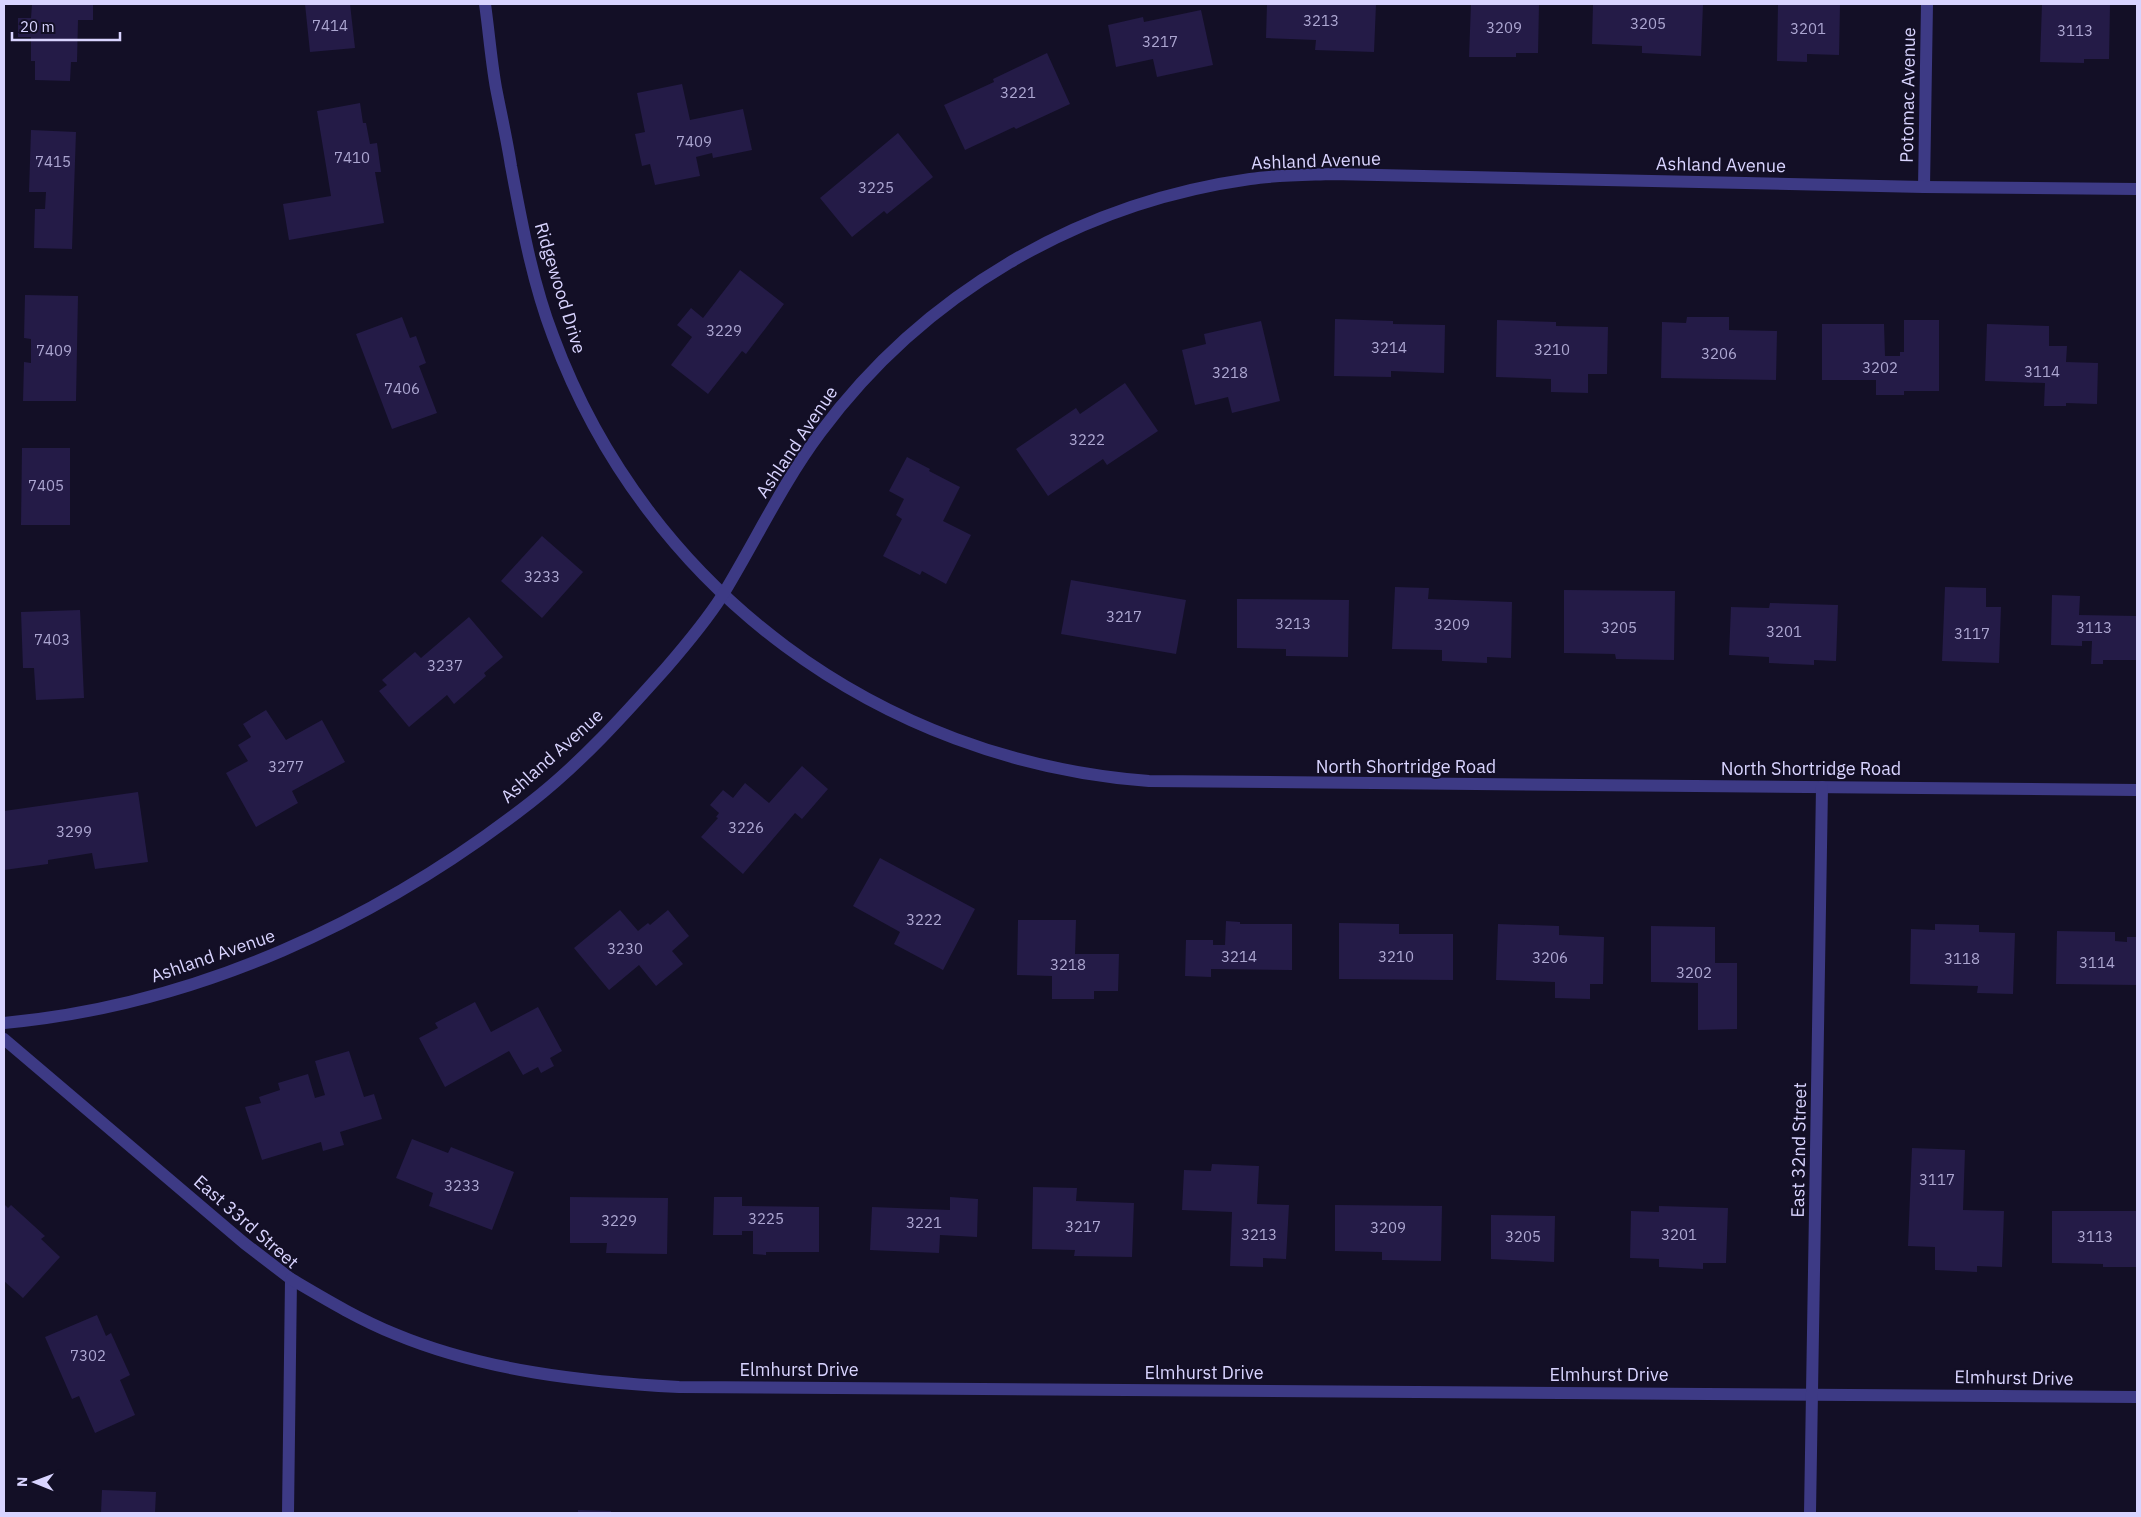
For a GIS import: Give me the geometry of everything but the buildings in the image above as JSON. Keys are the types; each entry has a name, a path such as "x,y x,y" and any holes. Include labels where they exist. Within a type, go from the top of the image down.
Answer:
{"street":[{"name":"Ridgewood Drive","path":"485,4 496,87 529,259 553,338 566,369 611,457 629,485 681,551 723,593"},
{"name":"Potomac Avenue","path":"1924,187 1927,4"},
{"name":"Ashland Avenue","path":"4,1023 119,1004 200,981 254,962 322,933 396,894 453,860 532,801 559,778 609,730 667,666 723,593 791,476 819,434 866,377 907,336 952,299 1000,267 1073,228 1119,210 1201,188 1249,179 1315,175 1924,187 2137,189"},
{"name":"North Shortridge Road","path":"723,593 738,610 804,661 891,712 952,739 984,750 1016,760 1089,774 1133,780 1181,782 2137,790"},
{"name":"East 32nd Street","path":"1810,1513 1822,787"},
{"name":"East 33rd Street","path":"4,1039 244,1243 291,1279 288,1513"},
{"name":"Elmhurst Drive","path":"291,1279 349,1313 394,1334 442,1351 503,1366 559,1376 636,1385 689,1387 2137,1397"}]}
